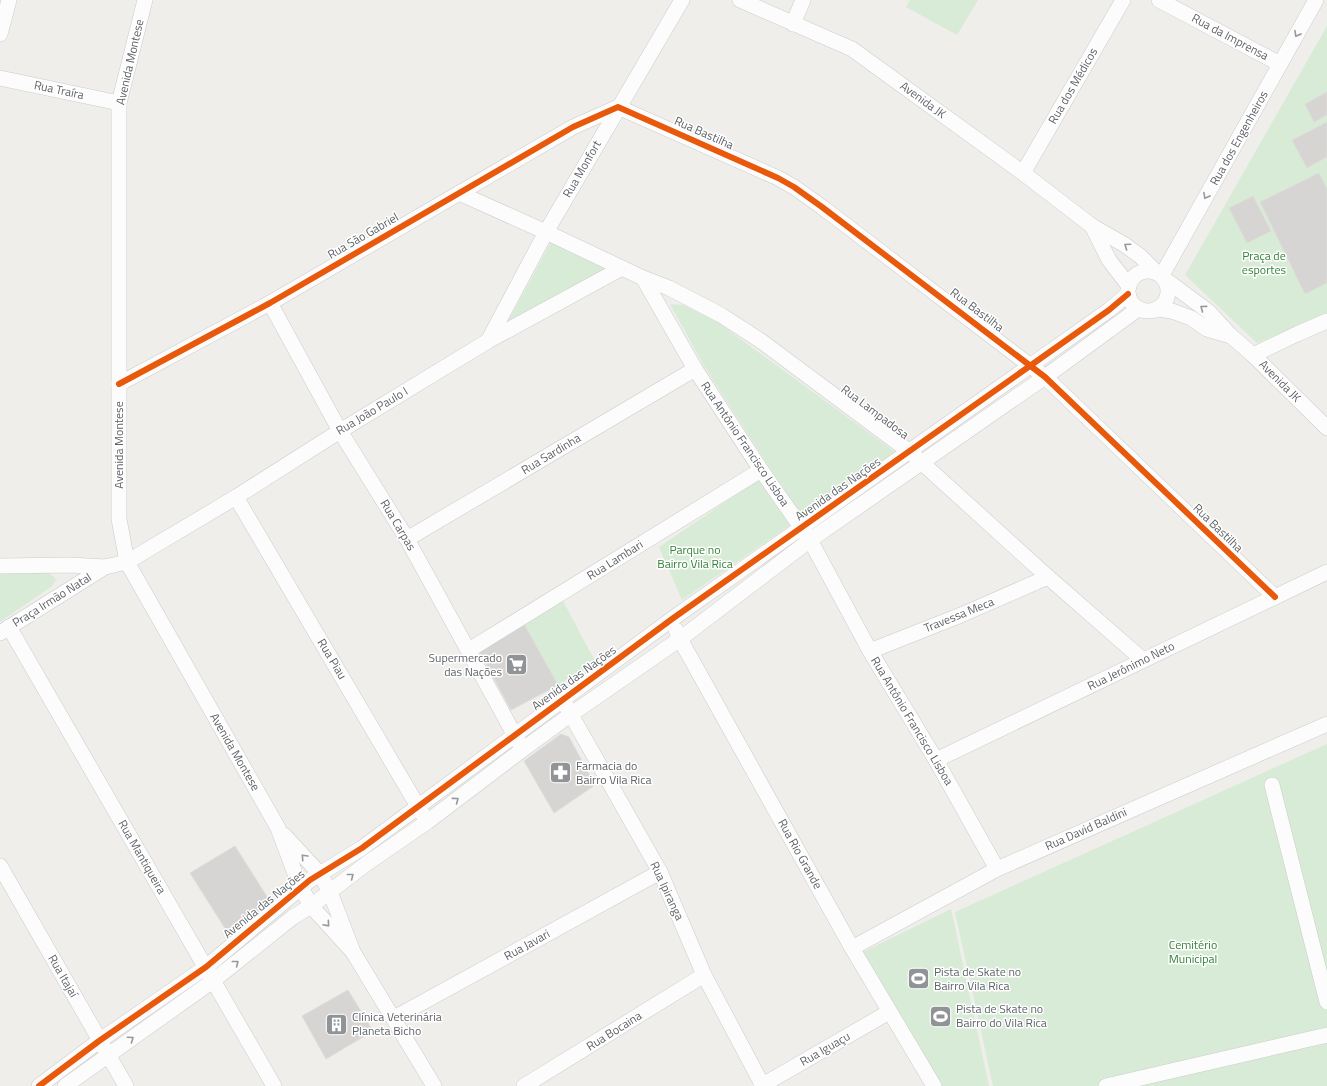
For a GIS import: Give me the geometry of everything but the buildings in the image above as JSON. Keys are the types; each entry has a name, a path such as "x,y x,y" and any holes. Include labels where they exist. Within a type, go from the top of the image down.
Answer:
{"street":[{"path":"0,34 9,0"},
{"name":"Avenida Montese","path":"145,0 119,103 120,519 127,562 278,828 300,887 311,906 353,952 434,1086"},
{"name":"Avenida JK","path":"740,0 852,49 1023,173 1092,226 1125,245 1140,256 1161,276 1209,312 1231,336 1253,355 1327,428"},
{"path":"793,24 803,0"},
{"name":"Rua dos Médicos","path":"1023,173 1123,0"},
{"name":"Rua da Imprensa","path":"1159,0 1280,64"},
{"name":"Rua dos Engenheiros","path":"1161,276 1316,0"},
{"name":"Rua Monfort","path":"488,342 546,232 678,1"},
{"name":"Rua Traíra","path":"0,78 119,103"},
{"name":"Rua São Gabriel","path":"119,384 270,303 573,127 618,107"},
{"name":"Rua Bastilha","path":"618,107 778,178 794,187 1045,377 1275,597"},
{"path":"459,193 643,278"},
{"name":"Avenida JK","path":"1092,226 1109,260 1129,290"},
{"name":"Rua João Paulo I","path":"127,562 236,497 340,431 488,342 622,268"},
{"path":"1149,271 1161,276 1168,287 1169,293 1167,300 1158,309 1151,311 1144,311 1138,308 1130,300 1129,290 1132,280 1136,275 1149,271"},
{"name":"Rua Antônio Francisco Lisboa","path":"643,278 695,369 761,470 806,534 870,650 936,760 997,868"},
{"name":"Rua Lampadosa","path":"643,278 669,288 721,315 761,341 915,457 1143,660"},
{"name":"Avenida das Nações","path":"38,1086 206,967 300,887 362,848 672,620 806,534 915,457 1031,366 1109,310 1129,290"},
{"name":"Rua Carpas","path":"270,303 340,431 407,539 469,650 522,750"},
{"name":"Avenida das Nações","path":"915,457 1045,377 1138,308"},
{"name":"Avenida JK","path":"1158,309 1172,311 1190,318 1207,329 1231,336"},
{"path":"1253,355 1327,321"},
{"name":"Rua Sardinha","path":"407,539 695,369"},
{"name":"Rua Lambari","path":"469,650 761,470"},
{"name":"Rua Piau","path":"236,497 428,822"},
{"name":"Avenida das Nações","path":"65,1086 214,980 293,917 311,906 366,864 428,822 570,715 680,639 806,534"},
{"name":"Praça Irmão Natal","path":"0,566 105,567 127,562"},
{"name":"Praça Irmão Natal","path":"4,630 105,567"},
{"name":"Rua Jerônimo Neto","path":"936,760 1327,572"},
{"name":"Travessa Meca","path":"870,650 961,615 1048,577"},
{"name":"Rua Rio Grande","path":"672,620 680,639 852,948 934,1086"},
{"name":"Rua Mantiqueira","path":"4,630 214,980 274,1086"},
{"name":"Rua Ipiranga","path":"563,700 570,715 660,872 704,975 762,1086"},
{"name":"Rua David Baldini","path":"852,948 997,868 1327,724"},
{"path":"1272,786 1327,1002"},
{"name":"Avenida Montese","path":"278,828 320,874 330,892 353,952"},
{"name":"Rua Itajaí","path":"0,866 126,1086"},
{"name":"Rua Javari","path":"394,1018 660,872"},
{"name":"Rua Bocaina","path":"524,1086 704,975"},
{"name":"Rua Iguaçu","path":"762,1086 889,1012"},
{"path":"1106,1086 1327,1035"}],"green space":[{"path":"910,0 978,0 957,35 906,7"},
{"name":"Praça de esportes","path":"1327,26 1327,314 1257,343 1185,275"},
{"path":"551,242 606,269 507,323"},
{"path":"670,304 684,305 717,322 895,452 802,518 704,366"},
{"name":"Parque no Bairro Vila Rica","path":"758,480 790,525 682,600 659,547"},
{"path":"0,573 49,573 56,579 52,586 0,622"},
{"path":"563,601 596,663 558,685 523,622"},
{"name":"Cemitério Municipal","path":"1327,744 1327,1086 993,1086 955,912"},
{"path":"951,909 989,1086 939,1086 863,952"}],"cycle path":[{"path":"119,384 270,303 573,127 618,107 778,178 794,187 822,207 1045,377 1275,597"},
{"path":"39,1086 99,1041 206,967 310,880 362,848 672,619 1109,310 1128,294"}],"place":[{"name":"Supermercado das Nações","path":"517,665"},
{"name":"Farmacia do Bairro Vila Rica","path":"560,773"},
{"name":"Pista de Skate no Bairro Vila Rica","path":"919,979"},
{"name":"Pista de Skate no Bairro do Vila Rica","path":"940,1016"},
{"name":"Clínica Veterinária Planeta Bicho","path":"337,1024"}]}
